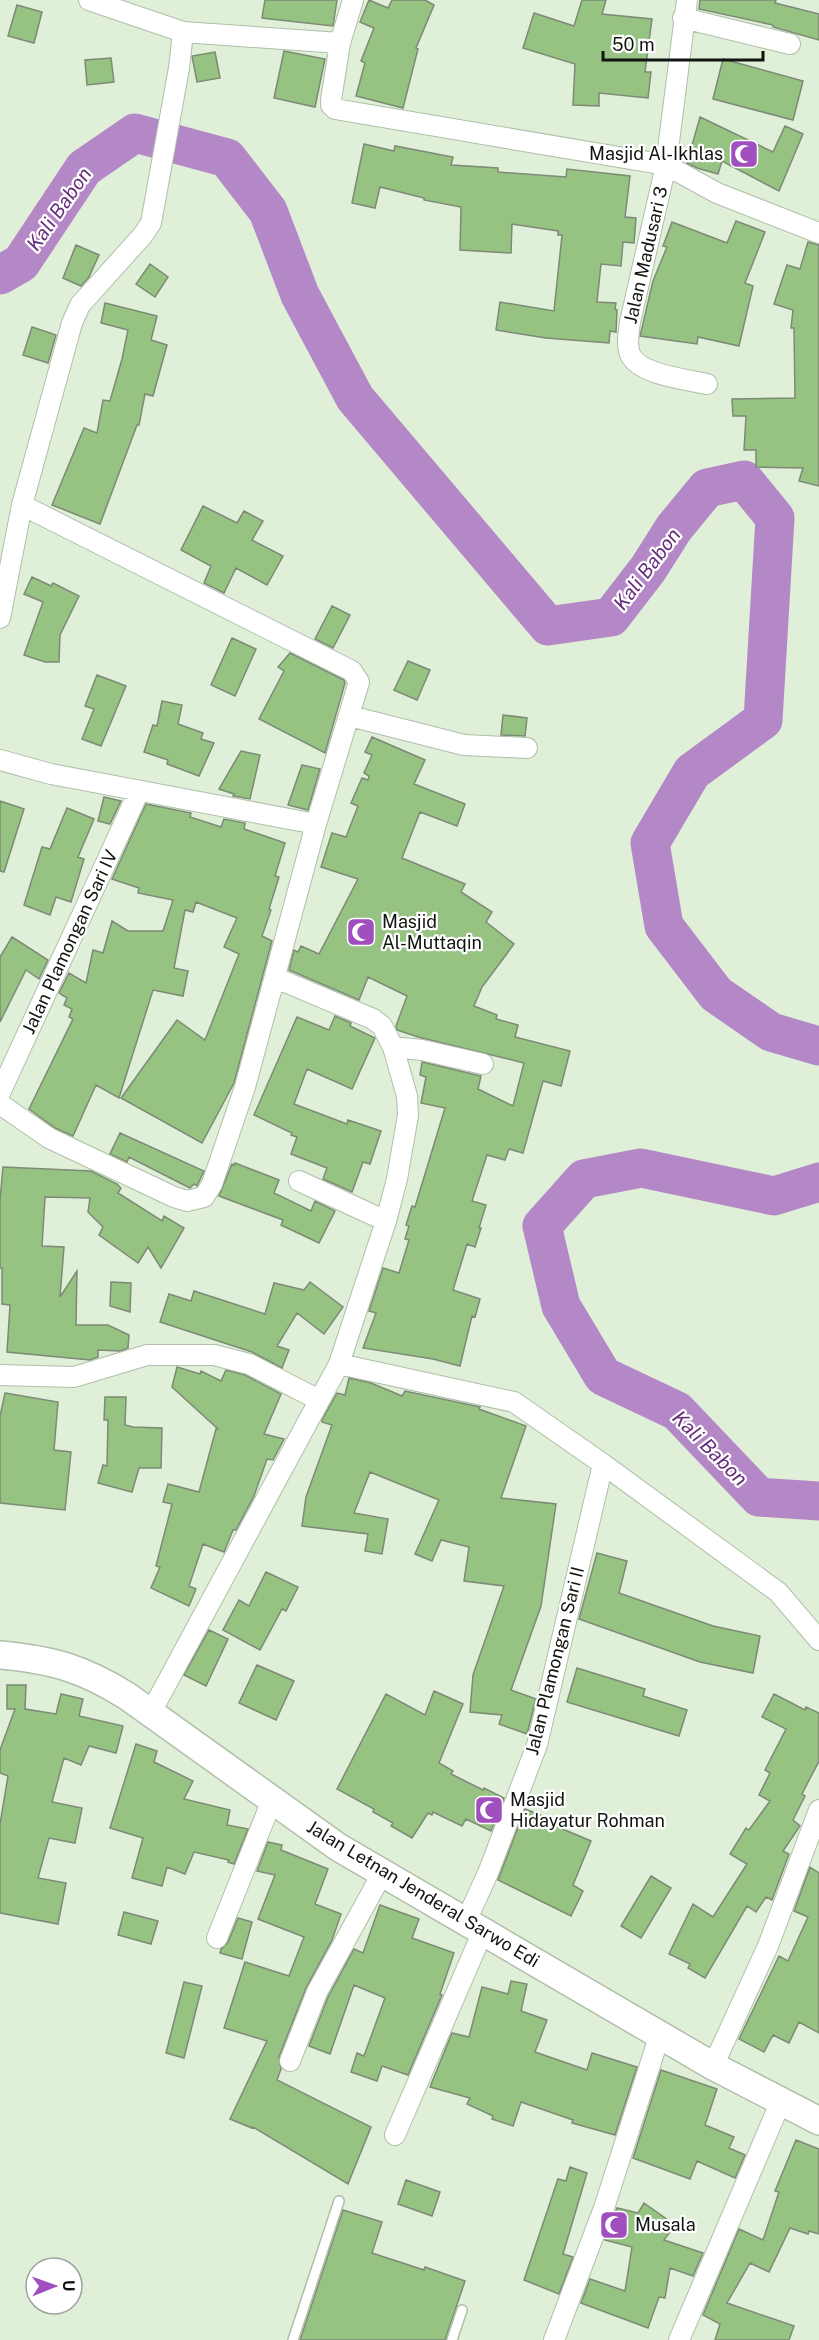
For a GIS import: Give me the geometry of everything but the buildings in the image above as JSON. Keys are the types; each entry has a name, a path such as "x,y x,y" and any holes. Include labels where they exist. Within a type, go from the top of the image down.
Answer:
{"main road":[{"name":"Jalan Letnan Jenderal Sarwo Edi","path":"0,1655 49,1660 99,1678 338,1846 712,2066 819,2121"}],"street":[{"path":"89,0 183,32 340,43"},
{"path":"352,0 340,43 331,105 342,111 666,165 741,203 819,232"},
{"path":"685,9 790,44"},
{"name":"Jalan Madusari 3","path":"685,9 666,165 628,335 630,354 635,363 644,369 707,384"},
{"path":"0,618 22,506 72,323 80,305 143,235 151,223 179,68 183,32"},
{"path":"0,1104 49,1138 174,1197 187,1201 204,1197 212,1184 245,1087 316,824 359,682 352,671 22,506"},
{"path":"350,716 464,745 527,748"},
{"path":"0,760 51,774 316,824"},
{"name":"Jalan Plamongan Sari IV","path":"0,1093 139,791"},
{"path":"150,1714 339,1364 387,1221 398,1179 408,1115 406,1088 393,1047 382,1026 373,1019 276,978"},
{"path":"393,1047 422,1050 483,1064"},
{"path":"299,1181 387,1221"},
{"path":"0,1375 74,1377 147,1355 214,1356 249,1365 320,1400"},
{"path":"339,1364 514,1402 778,1592 819,1640"},
{"name":"Jalan Plamongan Sari II","path":"395,2134 474,1926 488,1874 537,1745 603,1464"},
{"path":"217,1938 272,1800"},
{"path":"712,2066 768,1946 819,1810"},
{"path":"290,2061 317,1992 383,1872"},
{"path":"554,2340 604,2208 660,2034"},
{"path":"679,2340 781,2101"}],"lane":[{"path":"293,2340 339,2201"},
{"path":"452,2340 462,2310"}],"waterway":[{"name":"Kali Babon","path":"0,275 21,263 84,168 135,133 227,158 268,211 300,295 355,398 548,626 611,617 648,569 674,528 707,488 744,480 775,518 763,720 692,772 650,843 664,926 716,994 771,1032 819,1046"},
{"name":"Kali Babon","path":"819,1182 774,1196 641,1168 584,1179 542,1226 561,1306 603,1376 677,1411 759,1497 819,1501"}],"place":[{"name":"Masjid Al-Ikhlas","path":"744,154"},
{"name":"Masjid Al-Muttaqin","path":"361,932"},
{"name":"Masjid Hidayatur Rohman","path":"489,1810"},
{"name":"Musala","path":"614,2225"}]}
